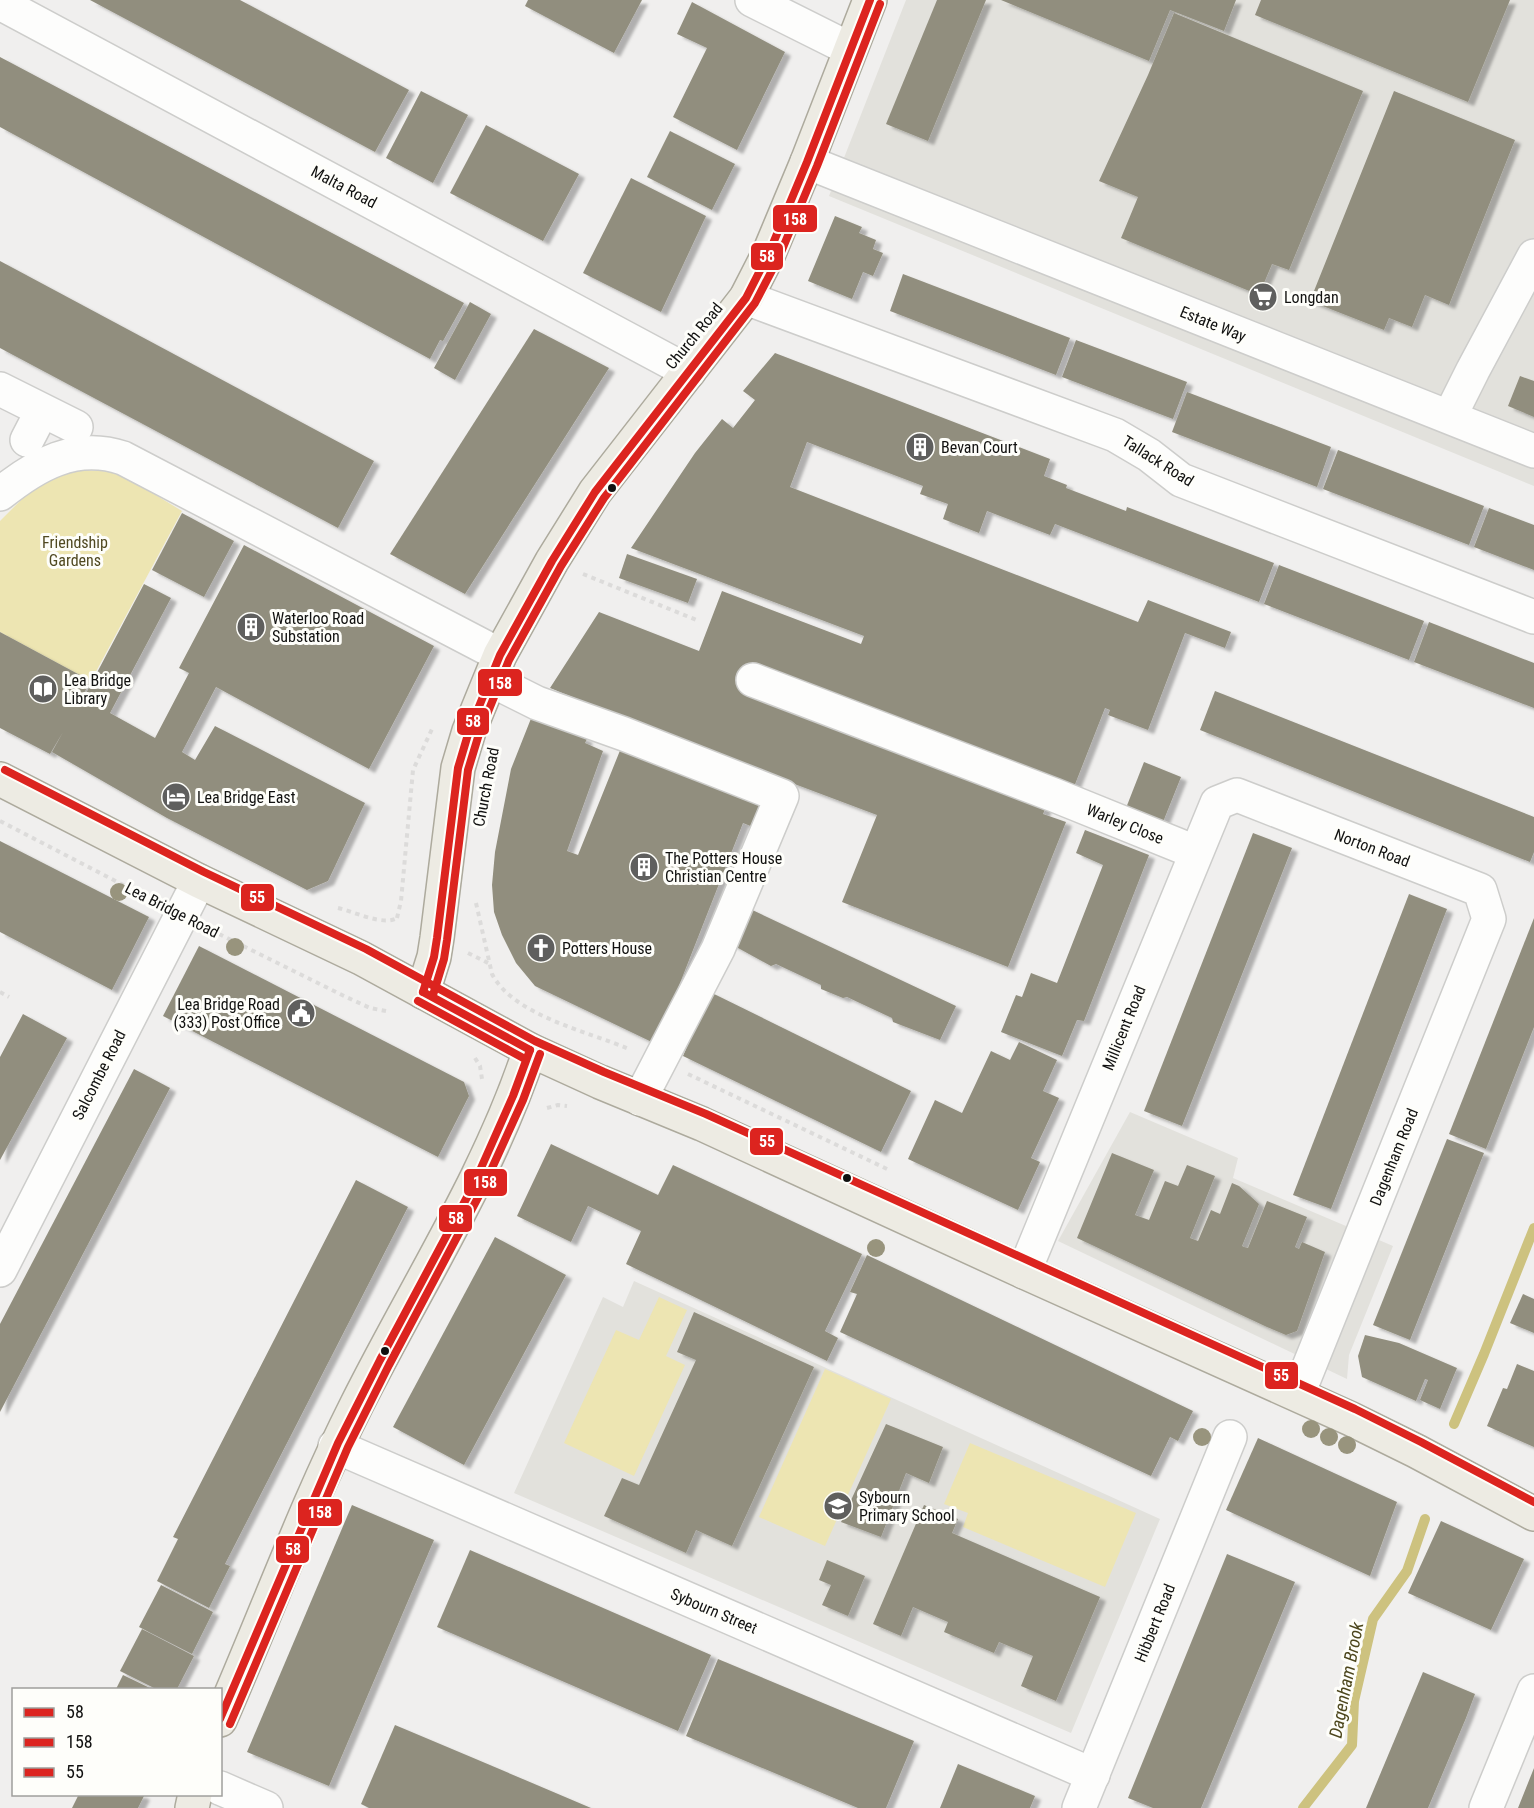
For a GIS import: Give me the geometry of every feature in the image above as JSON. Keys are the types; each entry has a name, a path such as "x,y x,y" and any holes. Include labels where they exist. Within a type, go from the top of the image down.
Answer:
{"main road":[{"name":"Church Road","path":"423,992 436,948 458,768 469,731 495,668 552,561 595,492 746,298 769,253 807,162 870,0"},
{"path":"0,779 199,881 353,953 530,1050 702,1124 1024,1272 1298,1394 1416,1450 1534,1514"},
{"path":"222,1715 335,1446 448,1234 516,1091 530,1050"}],"street":[{"path":"752,0 850,49"},
{"name":"Malta Road","path":"0,3 689,372"},
{"name":"Estate Way","path":"807,162 1534,451"},
{"path":"1450,416 1534,256"},
{"name":"Tallack Road","path":"746,298 1115,435 1149,455 1181,480 1534,617"},
{"path":"0,388 76,427"},
{"path":"27,441 42,411"},
{"path":"0,494 26,473 62,458 98,453 108,453 123,458 495,668 537,703 783,796 718,949 640,1099"},
{"name":"Warley Close","path":"753,680 1054,795 1195,852"},
{"name":"Millicent Road","path":"1024,1272 1195,852 1217,803 1237,795"},
{"name":"Norton Road","path":"1237,795 1480,890 1489,918"},
{"name":"Salcombe Road","path":"0,1270 199,881"},
{"name":"Dagenham Road","path":"1298,1394 1489,918"},
{"name":"Hibbert Road","path":"1078,1808 1230,1437"},
{"name":"Sybourn Street","path":"335,1446 1093,1775"},
{"path":"1486,1808 1534,1690"},
{"path":"222,1789 266,1808"}],"path":[{"path":"552,561 615,589 699,621"},
{"name":"Lea Bridge Road","path":"0,821 344,996 348,989"},
{"path":"476,897 489,963 497,983 505,992 544,1017 618,1044 689,1074 882,1167"},
{"path":"379,921 386,922 397,918"},
{"path":"471,954 489,963"},
{"path":"0,992 9,997"},
{"path":"547,1108 558,1105 568,1106"}],"shaded area":[{"path":"906,0 1534,0 1534,486 829,196"},
{"path":"1130,1112 1238,1158 1233,1178 1393,1246 1349,1355 1347,1379 1058,1241"},
{"name":"Sybourn Primary School","path":"634,1281 1160,1519 1071,1733 514,1493 603,1297 623,1307"}],"green space":[{"name":"Friendship Gardens","path":"83,470 118,472 182,511 91,681 0,632 0,521 29,492 51,478"},
{"path":"659,1297 687,1310 666,1356 685,1365 634,1476 564,1443 616,1330 639,1340"},
{"path":"825,1369 891,1399 825,1546 759,1517"},
{"path":"970,1443 1136,1513 1105,1587 963,1527 968,1513 944,1504"}],"building":[{"path":"90,0 240,0 409,90 375,152"},
{"path":"528,0 642,0 614,53 525,6"},
{"path":"937,0 986,0 928,141 886,124"},
{"path":"1001,0 1236,0 1224,31 1170,10 1149,61"},
{"path":"1261,0 1510,0 1468,102 1255,15"},
{"path":"692,2 785,52 737,150 673,117 707,48 677,34"},
{"path":"1174,13 1363,91 1289,270 1272,264 1259,295 1121,238 1138,197 1099,181"},
{"path":"0,57 464,303 443,341 440,340 430,359 0,127"},
{"path":"421,91 468,115 433,183 386,158"},
{"path":"1394,91 1515,140 1449,305 1425,295 1412,327 1389,318 1384,330 1310,301"},
{"path":"486,125 579,174 543,241 450,193"},
{"path":"670,131 735,164 712,210 647,177"},
{"path":"631,178 706,216 661,312 583,273"},
{"path":"835,216 862,227 859,233 876,240 873,249 883,253 873,276 863,272 852,299 808,281"},
{"path":"0,261 374,461 338,528 0,348"},
{"path":"903,274 1070,338 1056,375 890,311"},
{"path":"470,302 491,314 455,380 434,368"},
{"path":"534,329 609,368 465,594 390,554"},
{"path":"1076,340 1187,382 1173,419 1062,377"},
{"path":"775,353 1050,459 1044,476 1067,485 1066,488 1126,511 1127,507 1274,563 1259,602 1055,524 1050,535 987,511 979,533 943,519 948,504 920,494 923,486 807,442 790,487 1138,622 1148,600 1231,632 1225,648 1185,633 1148,730 1108,715 1110,710 1105,708 1072,792 1050,797 1043,814 1066,822 1008,967 842,902 877,815 550,688 599,612 699,651 722,591 861,644 864,636 631,548 695,453 722,419 733,428 755,400 743,391"},
{"path":"1520,376 1534,381 1534,417 1508,406"},
{"path":"1187,392 1331,447 1317,487 1172,432"},
{"path":"1338,450 1484,506 1469,545 1323,489"},
{"path":"1489,508 1534,525 1534,570 1474,547"},
{"path":"182,513 234,541 204,597 152,570"},
{"path":"244,545 434,646 369,769 216,687 182,752 195,760 215,726 365,803 328,881 307,890 167,818 52,752 63,732 50,754 0,728 0,632 91,681 81,698 83,699 144,584 171,598 110,713 155,738 189,673 179,668"},
{"path":"627,554 697,579 688,603 619,578"},
{"path":"1279,565 1424,621 1409,660 1264,604"},
{"path":"1429,622 1534,663 1534,708 1414,662"},
{"path":"1215,691 1534,817 1534,852 1530,862 1200,730"},
{"name":"The Potters House Christian Centre","path":"532,716 587,739 585,743 603,751 567,851 578,855 621,748 766,807 758,829 743,823 656,1044 535,986 516,963 502,935 494,912 492,885 495,852 511,769"},
{"path":"1144,762 1181,777 1163,822 1126,808"},
{"path":"1085,830 1149,855 1084,1021 1077,1020 1062,1056 1001,1032 1016,995 1022,997 1031,973 1057,983 1103,865 1076,853"},
{"path":"1253,833 1292,848 1182,1126 1144,1111"},
{"path":"0,841 149,917 112,990 0,932"},
{"path":"1409,894 1447,909 1331,1209 1293,1195"},
{"path":"746,907 956,1006 940,1040 893,1022 892,1018 847,997 843,998 821,989 821,985 776,964 771,966 729,943"},
{"path":"1534,918 1534,1027 1486,1149 1449,1134"},
{"path":"199,946 464,1082 469,1096 438,1157 163,1016"},
{"path":"710,992 911,1091 881,1152 683,1056"},
{"path":"23,1014 67,1038 0,1160 0,1057"},
{"path":"1019,1042 1057,1060 1043,1091 1059,1098 1031,1158 1040,1162 1018,1210 908,1159 935,1100 962,1113 991,1051 1010,1060"},
{"path":"134,1069 170,1088 0,1412 0,1324"},
{"path":"1447,1139 1484,1153 1410,1340 1373,1325"},
{"path":"551,1144 658,1195 673,1165 862,1254 825,1331 838,1338 827,1361 626,1264 641,1231 588,1206 571,1242 517,1216"},
{"path":"1112,1153 1154,1170 1135,1215 1149,1220 1165,1181 1178,1186 1187,1165 1215,1176 1190,1238 1198,1241 1211,1210 1220,1214 1232,1183 1239,1186 1259,1204 1242,1246 1244,1247 1248,1248 1267,1201 1307,1217 1295,1247 1299,1249 1302,1242 1325,1252 1297,1331 1286,1335 1267,1327 1077,1238"},
{"path":"356,1180 408,1207 225,1564 230,1566 209,1608 157,1581 178,1539 173,1537"},
{"path":"495,1237 566,1275 464,1465 393,1427"},
{"path":"867,1255 1193,1411 1178,1441 1170,1437 1151,1476 840,1332 857,1294 850,1292"},
{"path":"1523,1294 1534,1299 1534,1333 1510,1323"},
{"path":"694,1312 814,1367 732,1546 696,1530 686,1553 604,1516 622,1478 639,1485 696,1360 677,1352"},
{"path":"1365,1335 1399,1343 1457,1368 1440,1409 1420,1400 1428,1380 1425,1379 1416,1401 1362,1377 1358,1356"},
{"path":"1517,1364 1534,1371 1534,1447 1487,1426 1503,1388 1507,1389"},
{"path":"886,1424 943,1447 929,1483 906,1473 881,1537 841,1522"},
{"path":"1258,1438 1397,1502 1370,1576 1226,1510"},
{"path":"352,1505 434,1540 329,1786 247,1752"},
{"path":"924,1505 958,1519 952,1533 1100,1597 1056,1701 1021,1686 1033,1656 999,1642 994,1653 944,1632 948,1622 913,1607 901,1636 873,1624"},
{"path":"1441,1521 1524,1559 1491,1630 1408,1593"},
{"path":"470,1550 711,1655 678,1731 437,1627"},
{"path":"1227,1554 1295,1582 1201,1808 1153,1808 1128,1798"},
{"path":"827,1560 865,1576 848,1616 822,1605 831,1585 819,1580"},
{"path":"161,1585 213,1612 192,1654 139,1627"},
{"path":"142,1629 194,1656 178,1688 154,1688 120,1671"},
{"path":"718,1659 914,1741 886,1808 858,1808 686,1736"},
{"path":"1423,1672 1475,1694 1466,1718 1428,1808 1366,1808"},
{"path":"123,1675 150,1688 116,1688"},
{"path":"395,1725 591,1808 369,1808 361,1804"},
{"path":"958,1764 1035,1796 1030,1808 940,1808"},
{"path":"1534,1768 1534,1808 1518,1808"},
{"path":"78,1796 144,1796 138,1808 72,1808"}],"waterway":[{"name":"Dagenham Brook","path":"1454,1424 1534,1228"},
{"name":"Dagenham Brook","path":"1303,1808 1352,1745 1354,1701 1373,1619 1407,1571 1425,1519"}],"transit line":[{"name":"58","path":"423,992 434,957 437,938 458,768 469,731 500,655 552,561 595,492 746,298 769,253 807,162 870,0"},
{"name":"158","path":"433,995 447,940 468,770 479,734 509,660 561,566 604,498 755,303 779,257 880,4"},
{"name":"55","path":"5,770 204,872 366,949 535,1041 706,1114 1355,1409 1534,1502"},
{"name":"58","path":"423,992 530,1050"},
{"name":"158","path":"418,1001 525,1059"},
{"name":"58","path":"222,1714 338,1443 473,1186 513,1096 530,1050"},
{"name":"158","path":"230,1724 348,1447 482,1190 523,1100 540,1054"}],"place":[{"name":"Longdan","path":"1263,297"},
{"name":"Bevan Court","path":"920,447"},
{"name":"Waterloo Road Substation","path":"251,627"},
{"name":"Lea Bridge Library","path":"43,689"},
{"name":"Lea Bridge East","path":"176,797"},
{"name":"The Potters House Christian Centre","path":"644,867"},
{"name":"Potters House","path":"541,948"},
{"name":"Lea Bridge Road (333) Post Office","path":"301,1013"},
{"name":"Sybourn Primary School","path":"838,1506"}]}
